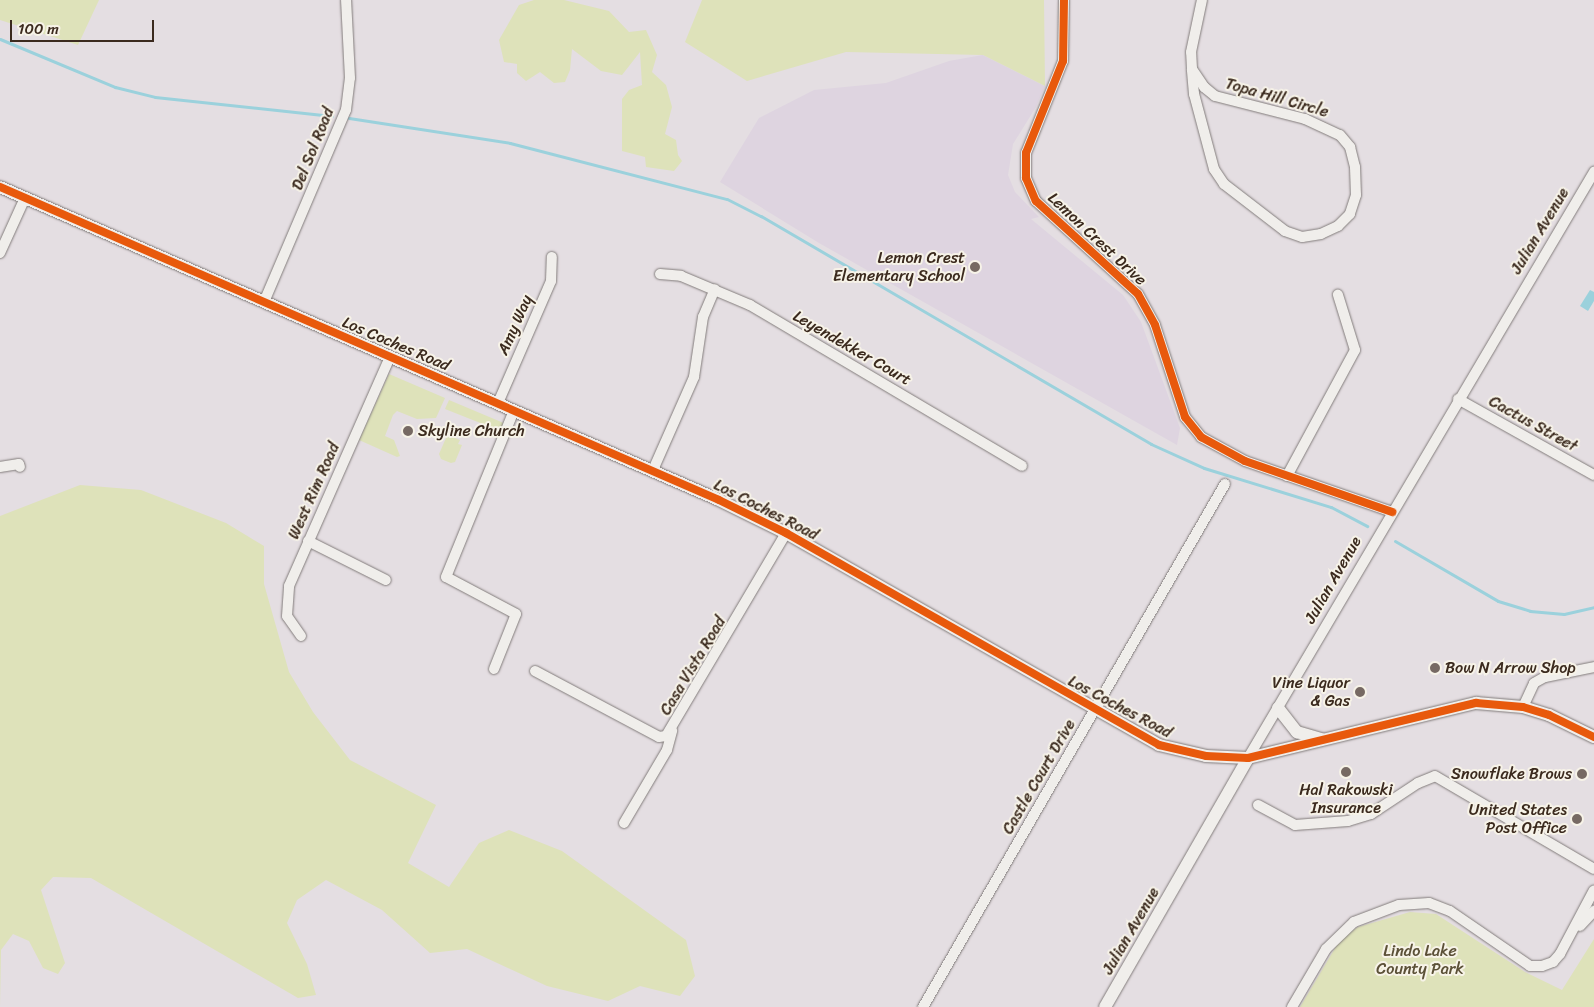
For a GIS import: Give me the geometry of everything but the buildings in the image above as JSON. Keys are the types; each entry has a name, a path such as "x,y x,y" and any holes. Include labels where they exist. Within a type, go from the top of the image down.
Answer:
{"main road":[{"name":"Los Coches Road","path":"0,187 264,302 389,359 498,403 653,470 786,533 1094,711 1144,739 1172,750 1218,758 1248,758 1457,705 1502,703 1550,715 1594,737"},
{"path":"1278,708 1297,732 1324,740"},
{"name":"Julian Avenue","path":"1105,1007 1248,758"}],"street":[{"name":"Del Sol Road","path":"264,302 346,110 350,78 346,0"},
{"name":"Lemon Crest Drive","path":"1064,0 1063,61 1054,88 1028,144 1024,170 1028,186 1042,208 1138,294 1155,325 1178,398 1192,428 1223,451 1287,476 1392,512"},
{"name":"Topa Hill Circle","path":"1192,68 1204,88 1215,96 1257,110 1305,119 1340,135 1350,147 1356,167 1356,195 1350,214 1338,226 1321,234 1302,236 1285,231 1224,184 1214,169 1194,94 1192,68 1191,52 1202,0"},
{"name":"Julian Avenue","path":"1248,758 1458,399 1594,172"},
{"path":"0,253 25,198"},
{"name":"Amy Way","path":"498,403 551,282 552,257"},
{"name":"Leyendekker Court","path":"660,274 681,276 750,305 1022,466"},
{"path":"653,470 694,377 703,317 715,289"},
{"path":"1287,476 1355,350 1338,295"},
{"name":"West Rim Road","path":"301,636 287,616 285,602 288,586 389,359"},
{"name":"Cactus Street","path":"1458,399 1594,475"},
{"path":"494,669 516,614 446,577 514,410"},
{"path":"0,467 19,464 20,467"},
{"name":"Castle Court Drive","path":"923,1007 1225,484"},
{"name":"Casa Vista Road","path":"535,671 659,737 672,731 786,533"},
{"path":"308,540 386,580"},
{"path":"1524,707 1534,683 1545,677 1594,667"},
{"path":"624,823 667,750 672,731"},
{"path":"1258,805 1295,825 1348,822 1371,814 1435,776 1594,869"},
{"path":"1292,1007 1326,949 1354,922 1411,903 1429,903 1450,911 1530,966 1553,962 1560,954 1594,890"},
{"path":"1567,940 1594,911"}],"shaded area":[{"name":"Lemon Crest Elementary School","path":"983,55 1045,86 1036,107 1013,144 1008,175 1015,192 1039,217 1031,219 1123,295 1141,322 1180,428 1177,445 819,243 720,182 759,118 814,90 886,83 949,61"}],"green space":[{"path":"0,0 99,0 78,45 0,20"},
{"path":"534,0 564,0 609,11 629,32 646,30 657,55 652,72 666,85 672,107 665,134 676,140 678,155 682,161 674,171 646,167 645,157 622,151 622,99 629,90 642,85 640,52 622,75 601,71 572,49 570,70 565,82 554,83 540,72 526,81 517,73 517,64 504,62 499,40 519,5"},
{"path":"702,0 1044,0 1045,86 983,55 846,52 747,81 685,42"},
{"path":"389,374 445,398 436,418 417,419 397,411 393,415 385,436 394,440 400,456 397,457 359,440"},
{"path":"449,400 506,424 503,432 445,409"},
{"path":"450,436 460,440 458,444 462,445 455,462 451,463 441,459 439,454 446,438"},
{"path":"80,485 141,490 226,523 264,546 264,584 289,672 313,712 350,760 436,805 408,863 449,887 479,843 509,830 562,851 686,940 695,976 680,996 640,986 608,1001 547,986 467,949 430,953 382,910 326,880 297,900 287,923 307,964 316,995 298,998 91,878 53,877 41,890 65,963 58,974 43,968 29,941 13,934 1,950 0,1007 0,516"},
{"name":"Lindo Lake County Park","path":"1410,912 1436,914 1525,972 1562,990 1594,939 1594,1007 1300,1007 1341,938 1358,927"}],"water":[{"path":"1590,290 1594,292 1594,301 1588,311 1580,306"}],"waterway":[{"path":"0,39 115,87 155,97 332,116"},
{"path":"349,118 510,143 727,199 761,216 1151,444 1204,468 1331,507 1367,526"},
{"path":"1395,541 1498,601 1530,611 1564,614 1594,607"}],"cycle path":[{"path":"1064,0 1063,61 1026,153 1026,178 1036,201 1138,294 1155,325 1185,417 1201,437 1245,461 1392,512"},
{"path":"0,187 719,500 786,533 1159,745 1206,756 1248,758 1476,703 1523,707 1549,715 1594,737"}],"place":[{"name":"Lemon Crest Elementary School","path":"975,267"},
{"name":"Skyline Church","path":"408,431"},
{"name":"Bow N Arrow Shop","path":"1435,668"},
{"name":"Vine Liquor & Gas","path":"1360,692"},
{"name":"Hal Rakowski Insurance","path":"1346,772"},
{"name":"Snowflake Brows","path":"1582,774"},
{"name":"United States Post Office","path":"1577,819"}]}
